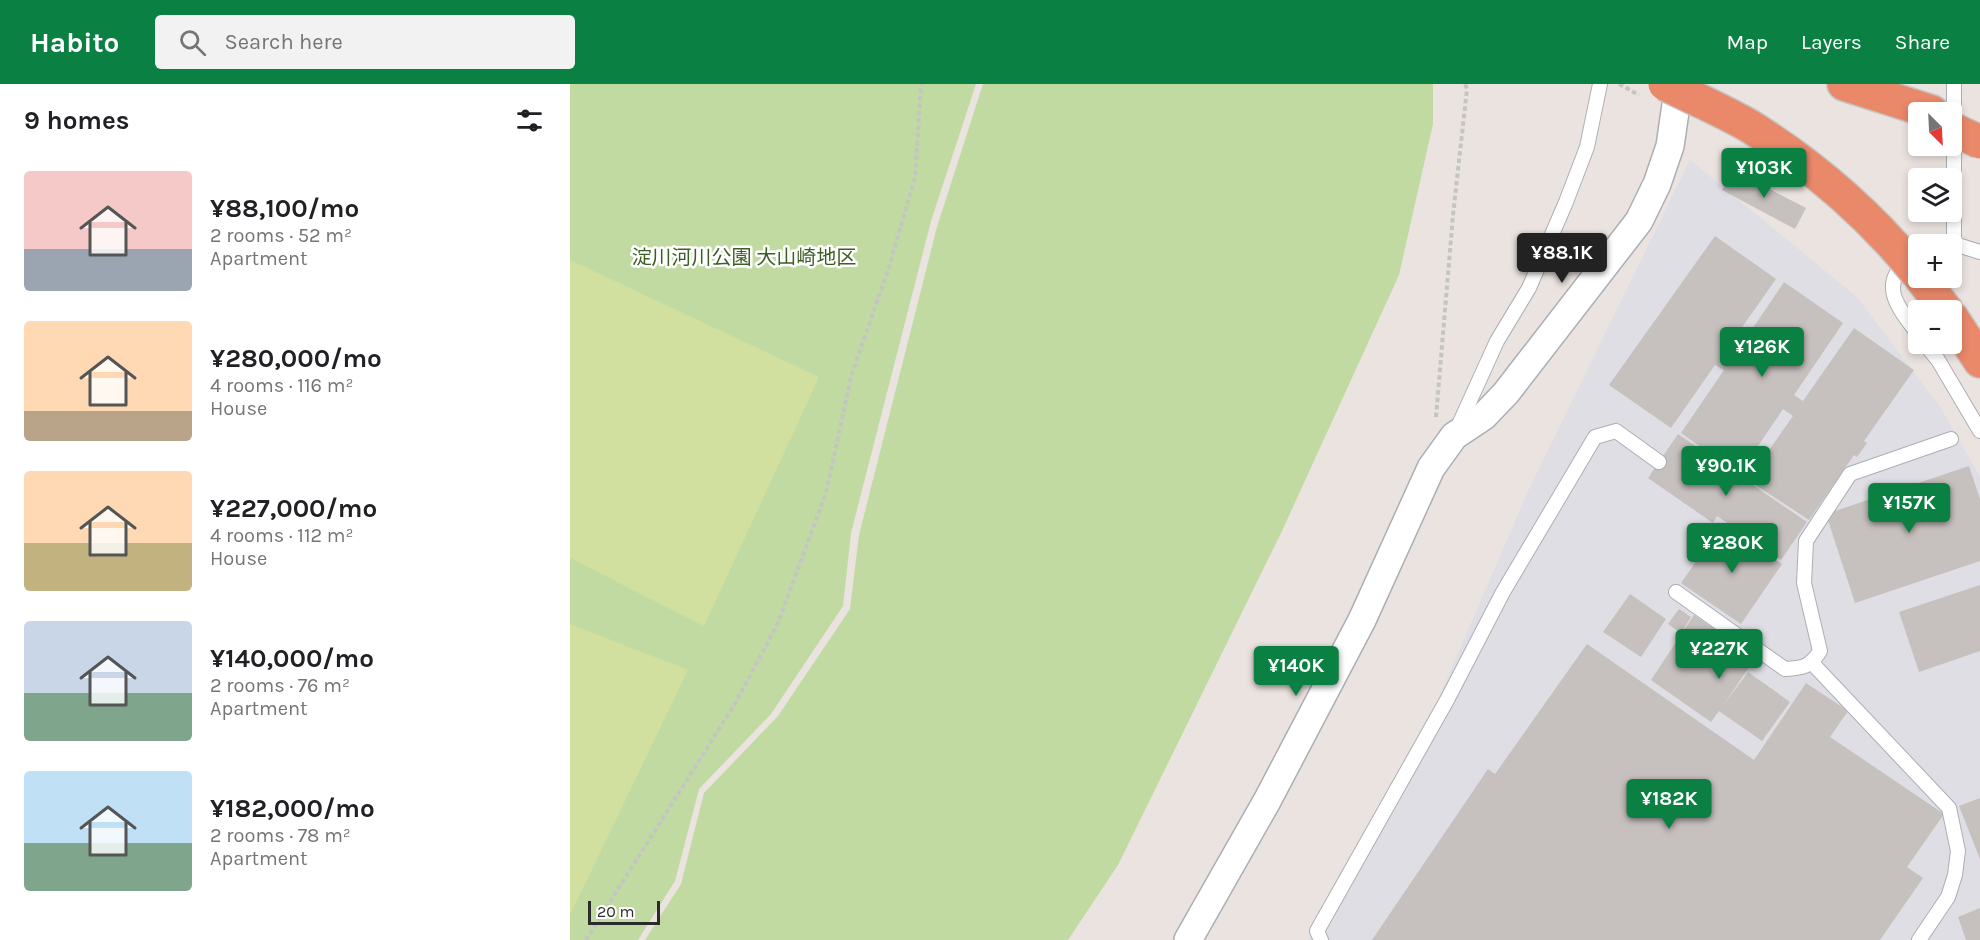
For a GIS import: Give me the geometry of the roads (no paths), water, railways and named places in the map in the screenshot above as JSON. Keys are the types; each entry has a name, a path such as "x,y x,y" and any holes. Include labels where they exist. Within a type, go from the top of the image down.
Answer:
{"highway":[{"path":"1844,84 1908,110"},
{"path":"1657,92 1749,126 1811,168 1864,213 1980,361"},
{"path":"1876,96 1908,105"},
{"path":"1962,121 1980,127"},
{"path":"1962,134 1980,142"}],"street":[{"path":"1188,940 1267,801 1362,620 1439,449 1484,416 1506,393 1639,221 1670,146 1679,84"}],"lane":[{"path":"1439,449 1497,341 1529,288 1587,147 1600,84"},
{"path":"1954,84 1954,234"},
{"path":"1962,246 1980,252"},
{"path":"1908,260 1901,267 1892,287 1893,298 1908,320"},
{"path":"1933,354 1980,431"},
{"path":"1321,940 1317,932 1447,700 1503,592 1595,437 1616,432 1659,462"},
{"path":"1676,592 1785,669 1798,668 1812,663 1820,651 1804,583 1806,541 1850,474 1951,439"},
{"path":"1812,663 1949,808 1958,851 1955,876 1947,897 1919,940"}],"park label":[{"name":"淀川河川公園 大山崎地区","path":"744,257"}]}
